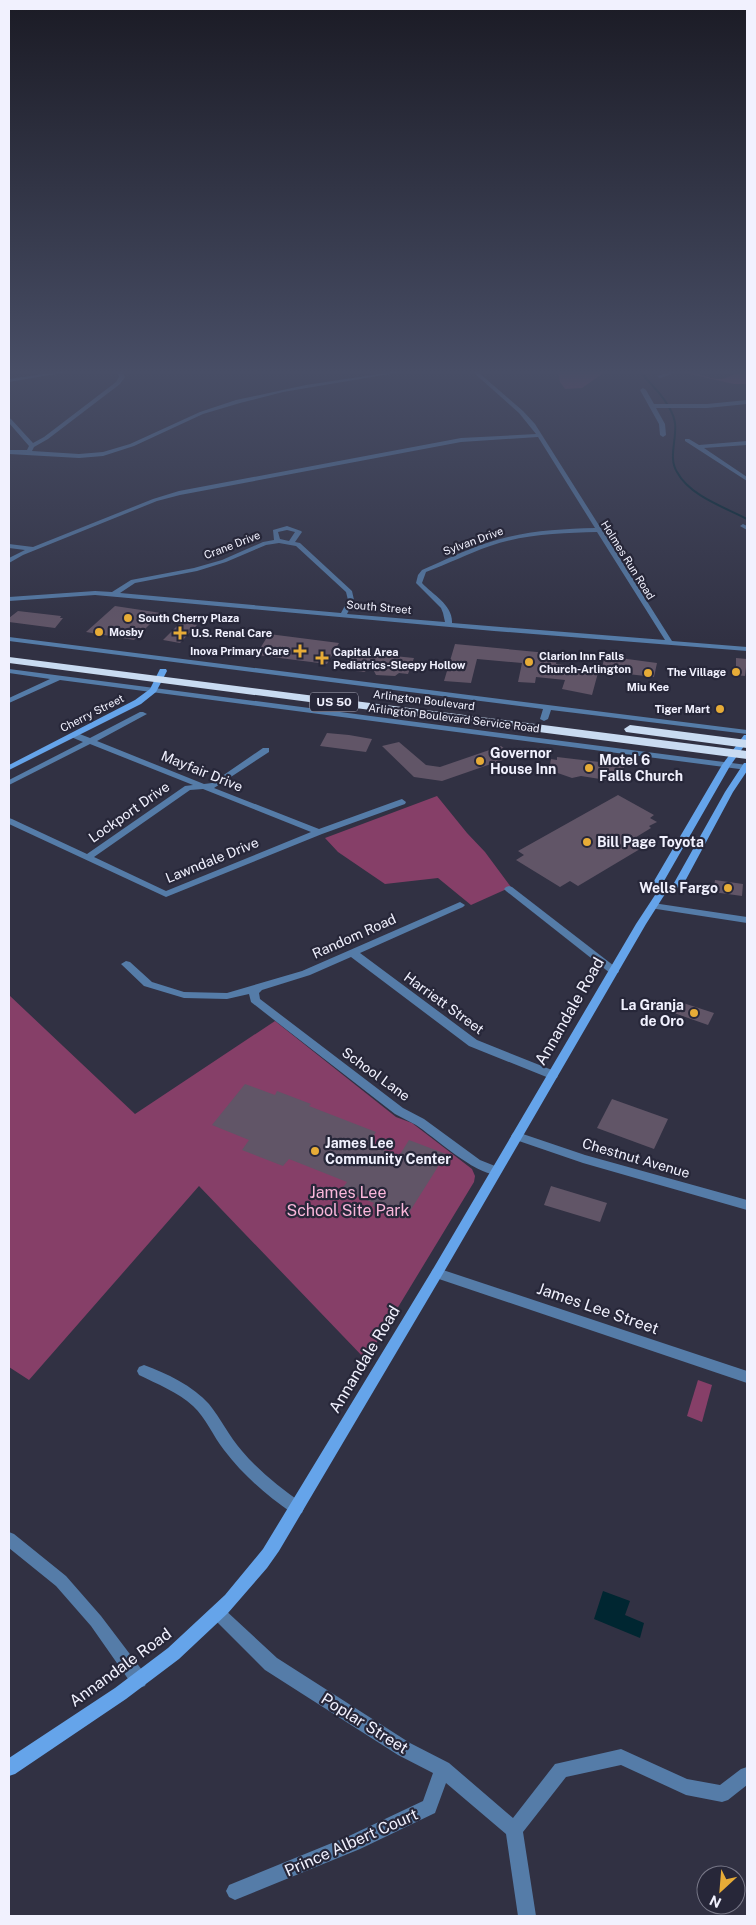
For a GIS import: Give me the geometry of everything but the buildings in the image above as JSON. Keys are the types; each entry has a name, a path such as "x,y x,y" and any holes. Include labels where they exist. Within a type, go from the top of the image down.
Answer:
{"highway":[{"name":"Arlington Boulevard","path":"9,652 162,675 431,720 745,744"},
{"name":"Arlington Boulevard","path":"9,660 546,713 745,744"}],"main road":[{"name":"Cherry Street","path":"9,768 138,702 153,690 162,675"},
{"name":"Annandale Road","path":"662,892 659,882 726,765 745,744"},
{"name":"Annandale Road","path":"9,1768 139,1680 181,1647 218,1613 260,1565 297,1508 653,906 662,892 678,885 729,792 746,767"}],"street":[{"path":"9,561 33,549 155,500 179,493 346,462"},
{"name":"Holmes Run Road","path":"556,462 670,643"},
{"path":"721,462 747,478"},
{"path":"277,541 275,532 282,528 290,528 299,532 291,542"},
{"name":"Sylvan Drive","path":"448,625 449,616 446,611 419,583 424,571 489,544 512,538 549,532 598,530"},
{"name":"Crane Drive","path":"113,594 133,581 179,574 211,565 265,543 277,541 291,542 298,544 349,591 351,600 343,615"},
{"path":"9,546 33,549"},
{"name":"South Street","path":"9,599 86,593 113,594 747,650"},
{"name":"Arlington Boulevard Service Road","path":"9,639 546,713 702,727 745,744"},
{"name":"Cherry Street","path":"162,675 170,660"},
{"name":"Arlington Boulevard Service Road","path":"9,671 153,690 431,720 746,767"},
{"path":"9,700 59,678"},
{"name":"Cherry Street","path":"9,783 143,714"},
{"name":"Mayfair Drive","path":"74,735 319,832"},
{"name":"Lockport Drive","path":"87,858 188,788 214,785 266,750"},
{"name":"Lawndale Drive","path":"9,821 166,894 319,832 402,802"},
{"path":"509,889 614,971"},
{"name":"Random Road","path":"126,964 148,984 184,995 227,996 306,973 460,905"},
{"path":"653,906 747,920"},
{"name":"Harriett Street","path":"353,952 473,1043 553,1075"},
{"name":"School Lane","path":"258,988 253,996 255,1000 292,1029 399,1111 420,1122 476,1163 496,1171"},
{"name":"Chestnut Avenue","path":"517,1136 583,1160 747,1205"},
{"name":"James Lee Street","path":"437,1273 747,1377"},
{"path":"144,1371 193,1398 203,1407 228,1446 256,1478 297,1508"},
{"path":"9,1539 61,1581 96,1621 139,1680"},
{"name":"Poplar Street","path":"218,1613 270,1664 404,1748 443,1769 514,1830"},
{"path":"527,1916 514,1830 561,1770 621,1757 686,1787 722,1794 747,1776"},
{"name":"Prince Albert Court","path":"235,1891 354,1843 429,1807 443,1769"}],"green space":[{"path":"437,796 485,852 511,887 471,905 438,878 385,884 338,852 325,838"},
{"name":"James Lee School Site Park","path":"9,995 135,1114 275,1021 396,1117 412,1123 472,1169 475,1176 474,1182 366,1360 199,1186 29,1380 9,1367"},
{"path":"698,1380 712,1385 702,1422 687,1416"}],"water":[{"path":"603,1591 630,1601 625,1615 644,1623 640,1638 594,1619"}],"waterway":[{"path":"673,462 677,472 690,488 708,500 747,519"}],"place":[{"name":"South Cherry Plaza","path":"128,618"},
{"name":"Mosby","path":"99,632"},
{"name":"U.S. Renal Care","path":"180,633"},
{"name":"Inova Primary Care","path":"300,651"},
{"name":"Capital Area Pediatrics-Sleepy Hollow","path":"322,658"},
{"name":"Clarion Inn Falls Church-Arlington","path":"529,662"},
{"name":"The Village","path":"736,672"},
{"name":"Miu Kee","path":"648,673"},
{"name":"Tiger Mart","path":"720,709"},
{"name":"Governor House Inn","path":"480,761"},
{"name":"Motel 6 Falls Church","path":"589,768"},
{"name":"Bill Page Toyota","path":"587,842"},
{"name":"Wells Fargo","path":"728,888"},
{"name":"La Granja de Oro","path":"694,1013"},
{"name":"James Lee Community Center","path":"315,1151"}]}
